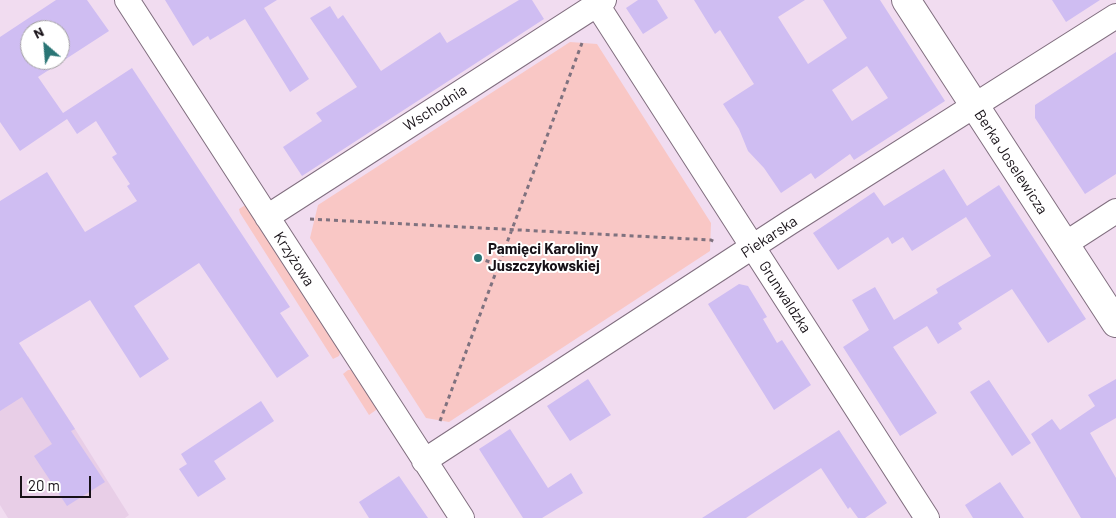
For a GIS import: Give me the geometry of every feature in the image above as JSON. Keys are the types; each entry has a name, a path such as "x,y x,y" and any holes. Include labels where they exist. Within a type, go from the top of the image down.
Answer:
{"street":[{"name":"Krzyżowa","path":"127,0 462,518"},
{"name":"Berka Joselewicza","path":"906,0 1116,323"},
{"name":"Wschodnia","path":"267,217 598,2"},
{"name":"Grunwaldzka","path":"598,2 927,518"},
{"name":"Piekarska","path":"424,461 753,247 1116,16"},
{"path":"1065,244 1116,211"}],"path":[{"path":"438,428 586,35"},
{"path":"307,219 711,240 722,246"},
{"path":"478,258 499,265"}],"shaded area":[{"path":"570,42 597,44 711,223 710,251 449,422 426,418 310,238 318,205"},
{"path":"247,204 341,350 339,356 333,359 240,213 239,209"},
{"path":"28,356 129,515 125,518 8,518 0,505 0,375"},
{"path":"348,370 354,370 377,405 376,410 369,415 343,374"}],"building":[{"path":"56,0 87,0 109,31 70,56 70,20 26,20"},
{"path":"165,0 277,0 264,8 309,79 290,92 245,19 210,40 208,36 193,46"},
{"path":"519,0 532,0 544,19 302,176 283,147 322,121 316,113 357,87 310,18 330,6 338,19 343,15 381,71 440,32 447,43"},
{"path":"638,0 657,0 668,18 643,34 626,8"},
{"path":"694,0 805,0 778,17 808,64 847,38 823,0 880,0 945,101 854,160 850,154 815,179 811,173 781,193 764,168 748,151 739,129 723,104 754,84 720,30 715,34","holes":["867,66 888,98 852,121 832,90"]},
{"path":"1052,0 1100,0 1066,22"},
{"path":"20,24 20,70 49,70 38,77 63,113 132,68 290,307 280,313 309,356 277,378 199,263 134,306 169,359 140,378 90,300 19,343 75,429 71,431 105,482 67,506 34,456 52,444 22,397 0,411 0,201 47,172 85,232 137,201 127,186 130,184 112,157 117,154 96,121 77,134 67,119 20,151 0,122 0,37"},
{"path":"1116,52 1116,174 1085,194 1035,118 1035,105"},
{"path":"944,169 967,206 999,185 1086,319 1048,343 1012,289 958,323 962,329 938,344 927,326 893,347 937,413 900,436 843,347 869,330 852,300 875,287 894,320 938,293 936,289 991,256 966,217 912,251 903,237 892,244 888,237 838,270 813,233 874,192 884,206"},
{"path":"739,284 748,286 767,317 763,319 777,343 782,340 811,385 774,410 708,304"},
{"path":"588,379 611,415 570,441 547,406"},
{"path":"1116,379 1116,418 1090,433 1116,478 1116,518 1081,518 1031,434 1052,419 1060,430 1095,406 1088,395"},
{"path":"989,380 1031,443 1012,456 970,392"},
{"path":"261,401 274,421 214,461 226,479 198,497 179,469 187,464 181,454"},
{"path":"510,429 548,488 571,473 583,493 542,518 523,518 479,449"},
{"path":"839,430 887,503 865,518 858,518 850,507 848,509 821,468 746,518 702,518"},
{"path":"399,476 428,518 369,518 359,502"},
{"path":"1000,482 1024,518 973,518 965,505"}],"place":[{"name":"Pamięci Karoliny Juszczykowskiej","path":"478,258"}]}
